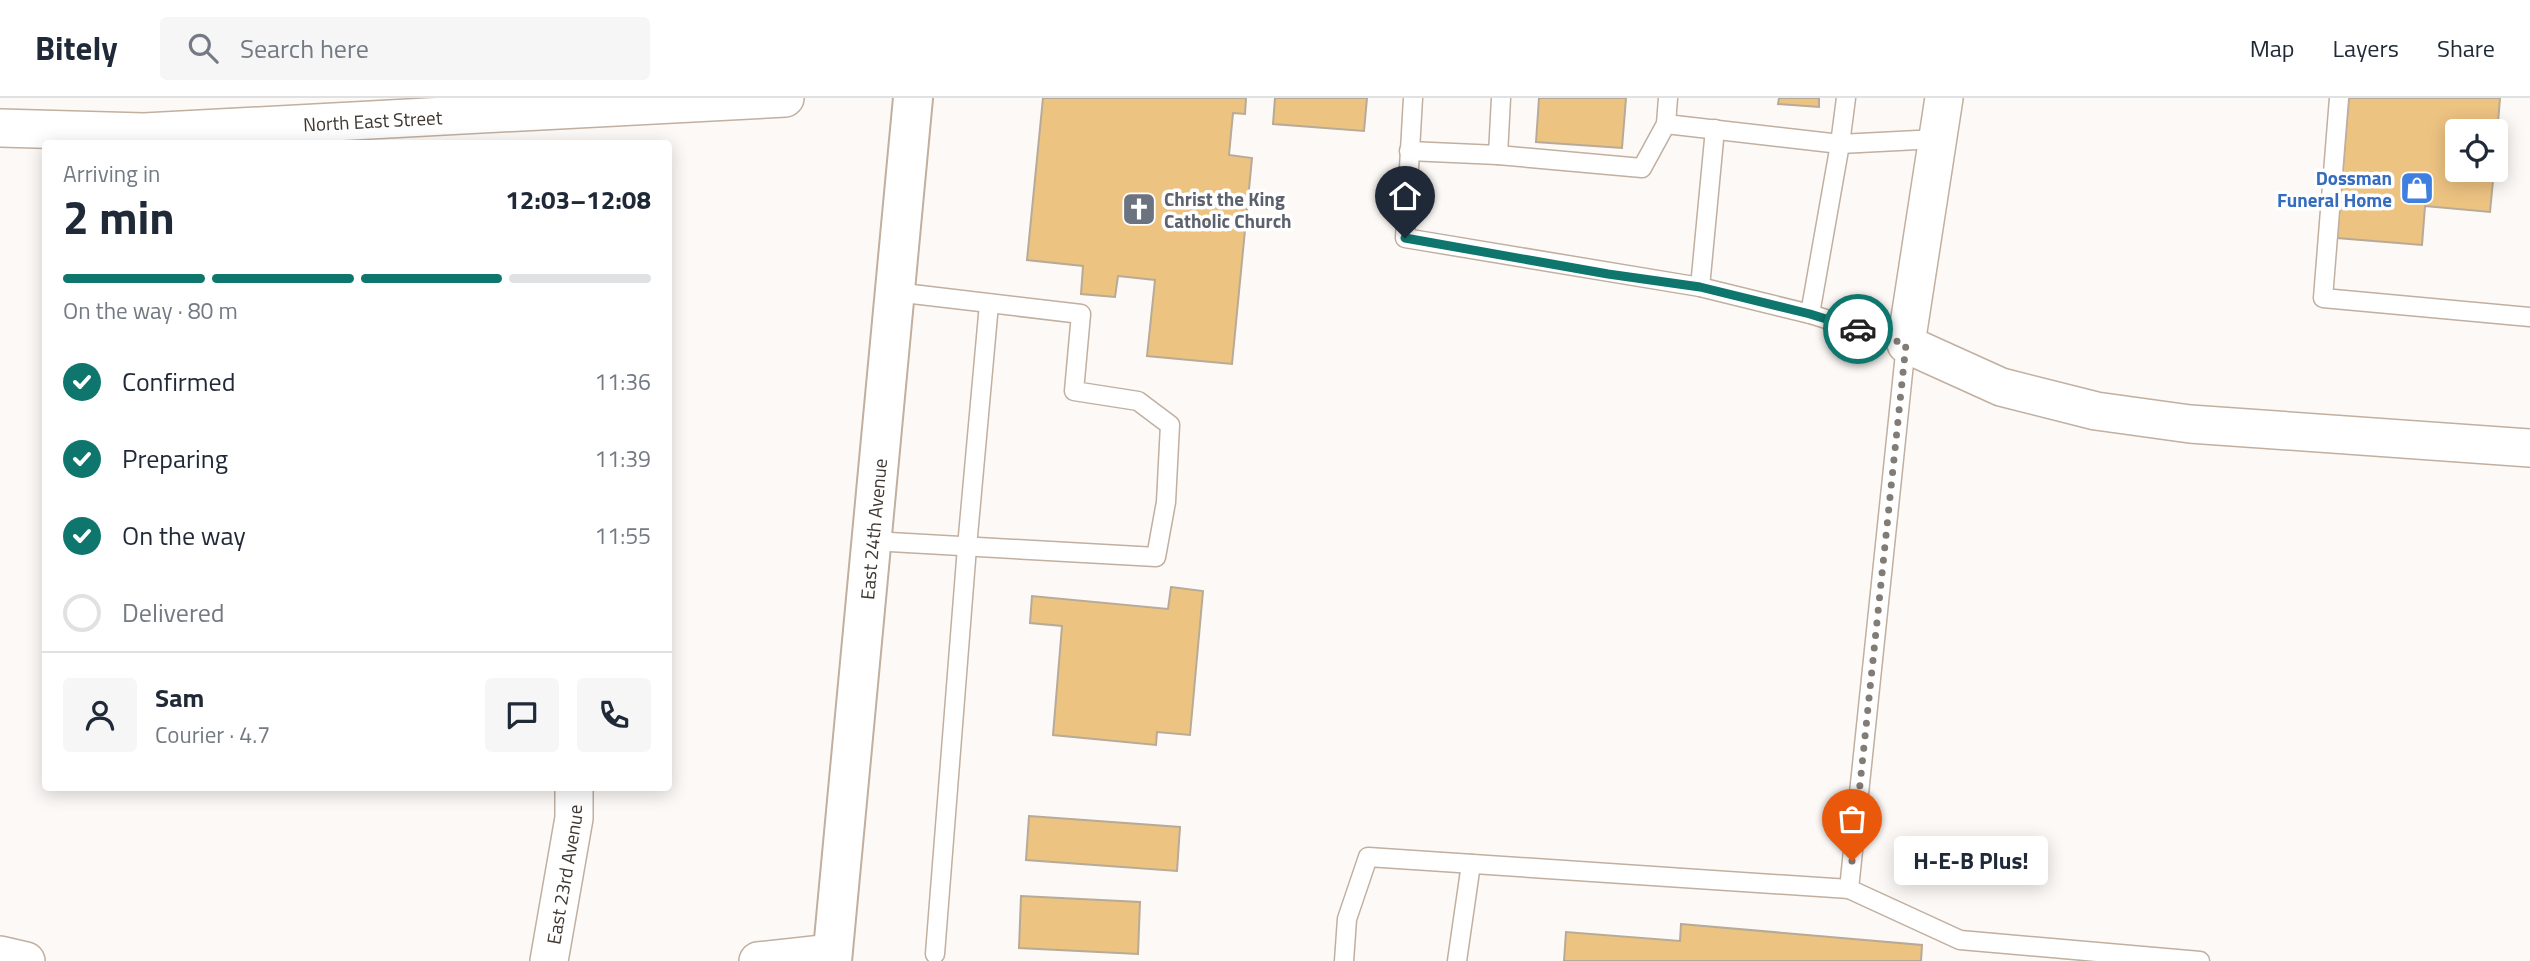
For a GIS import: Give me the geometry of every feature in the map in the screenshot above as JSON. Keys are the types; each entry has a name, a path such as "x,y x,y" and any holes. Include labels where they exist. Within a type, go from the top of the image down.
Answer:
{"street":[{"name":"North East Street","path":"0,128 144,132 463,129 785,98"},
{"name":"East 24th Avenue","path":"832,957 913,98"},
{"path":"1944,98 1906,344 2001,387 2096,411 2190,424 2530,449"},
{"name":"East 23rd Avenue","path":"549,961 573,818 574,791"},
{"path":"0,955 26,961"},
{"path":"758,961 832,957"}],"lane":[{"path":"1413,98 1405,238 1608,274 1700,287 1810,314 1906,344 1850,889"},
{"path":"1498,155 1501,98"},
{"path":"1409,150 1642,168 1666,124 1668,98"},
{"path":"1810,314 1846,98"},
{"path":"2339,98 2323,298 2530,317"},
{"path":"1666,124 1840,144 1937,139"},
{"path":"1700,287 1715,129"},
{"path":"872,541 1156,557 1166,502 1170,425 1138,401 1074,391 1081,314 895,292"},
{"path":"935,954 989,304"},
{"path":"1344,961 1347,919 1368,857 1850,889 1961,940 2200,961"},
{"path":"1457,961 1471,864"}],"building":[{"name":"Christ the King Catholic Church","path":"1043,98 1246,98 1245,114 1233,113 1229,155 1252,158 1232,364 1147,356 1155,280 1118,276 1115,297 1081,294 1083,266 1027,260"},
{"path":"1275,98 1367,98 1364,131 1273,124"},
{"path":"1539,98 1626,98 1622,148 1536,142"},
{"path":"1779,98 1819,98 1819,107 1778,104"},
{"name":"Dossman Funeral Home","path":"2349,98 2500,98 2498,119 2445,119 2445,182 2493,182 2490,212 2425,206 2422,245 2337,238"},
{"path":"1171,587 1203,591 1190,735 1157,732 1156,745 1053,735 1062,626 1030,623 1032,596 1168,609"},
{"path":"1029,816 1180,827 1177,871 1026,860"},
{"path":"1021,896 1140,902 1138,954 1019,948"},
{"path":"1681,924 1922,945 1921,961 1564,961 1566,932 1680,941"}],"way so far":[{"path":"1852,861 1906,344 1858,329"}],"place":[{"name":"Dossman Funeral Home","path":"2417,188"},
{"name":"Christ the King Catholic Church","path":"1139,209"},
{"name":"H-E-B Plus!","path":"1852,861"}],"route":[{"path":"1405,238 1608,274 1700,287 1810,314 1858,329"}]}
